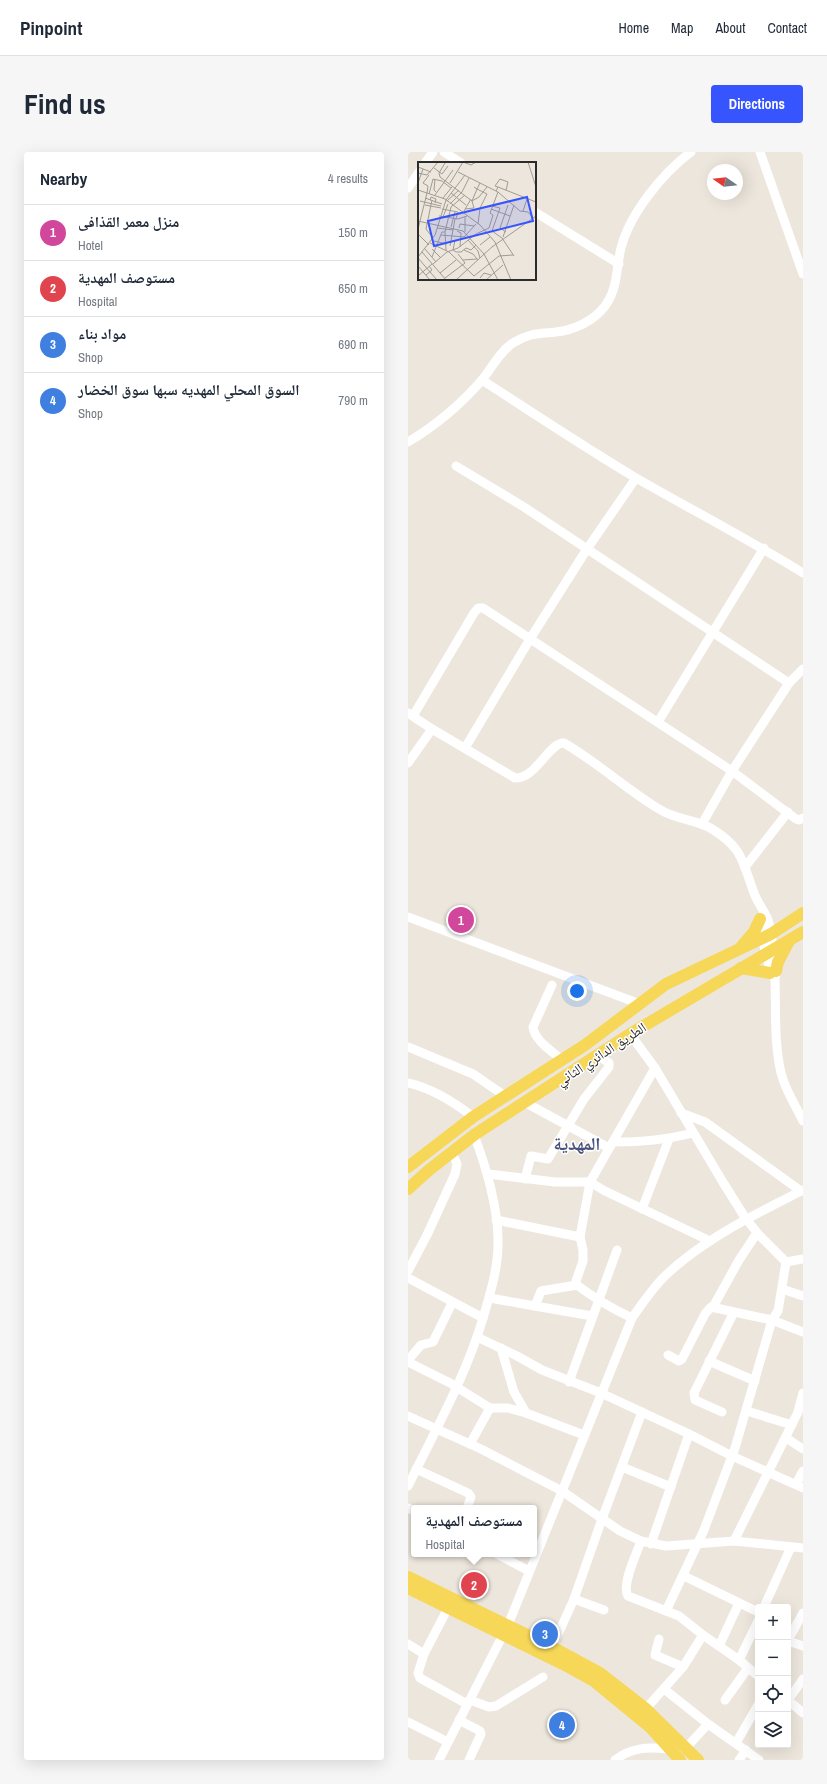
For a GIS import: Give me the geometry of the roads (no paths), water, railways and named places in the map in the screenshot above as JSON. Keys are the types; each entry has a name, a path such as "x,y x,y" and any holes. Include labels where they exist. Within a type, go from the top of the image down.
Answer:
{"main road":[{"name":"الطريق الدائري الثاني","path":"408,1167 473,1117 562,1060 666,984 767,936 803,913"},
{"path":"739,950 754,932 761,914"},
{"name":"الطريق الدائري الثاني","path":"408,1189 474,1135 526,1103 630,1034 803,932"},
{"path":"741,968 774,974 778,962 789,941"},
{"path":"408,1577 506,1630 550,1652 600,1673 642,1713 683,1745 698,1760"},
{"path":"408,1588 448,1608 506,1630"},
{"path":"642,1713 650,1727 680,1760"}],"street":[{"path":"426,162 433,152"},
{"path":"444,152 459,162"},
{"path":"408,442 438,422 482,380 495,361 510,344 523,337 536,333 556,332 586,323 605,306 613,292 618,264 626,234 636,213 678,163 691,152"},
{"path":"760,152 803,274"},
{"path":"408,188 418,173"},
{"path":"536,213 618,264"},
{"path":"482,380 636,478 764,548 803,573"},
{"path":"456,466 524,507 789,683"},
{"path":"465,748 530,639 587,549 636,478"},
{"path":"658,722 764,548"},
{"path":"803,818 798,820 732,771 483,608 478,608 410,715 510,776 520,778 535,767 556,745 564,743 595,763 658,809 681,819 702,824 720,834 733,844 745,867 761,914 767,917 767,936 774,974 777,1047 780,1066 783,1079 803,1121"},
{"path":"702,824 732,771 789,683 803,669"},
{"path":"408,764 432,729"},
{"path":"745,867 788,812"},
{"path":"408,917 640,1004"},
{"path":"552,986 532,1027 535,1034 562,1060"},
{"path":"630,1034 655,1068 746,1219 757,1233 786,1262"},
{"path":"408,1047 472,1074 504,1096"},
{"path":"525,1179 531,1156 548,1159 584,1098 610,1065 597,1055"},
{"path":"577,1284 576,1281 583,1261 583,1250 580,1237 590,1182 655,1068"},
{"path":"408,1083 450,1101 473,1117"},
{"path":"526,1103 567,1125 611,1145 669,1139 693,1133"},
{"path":"537,1546 562,1491 632,1318 652,1291 665,1276 682,1261 710,1241 746,1219 802,1190 705,1122 681,1113"},
{"path":"408,1486 456,1387 490,1298 497,1258 498,1243 496,1220 488,1174 474,1135"},
{"path":"642,1209 669,1139"},
{"path":"408,1271 428,1235 455,1174 457,1164 452,1152"},
{"path":"488,1174 555,1182 590,1182 605,1191 710,1241"},
{"path":"496,1220 580,1237"},
{"path":"668,1355 679,1361 682,1359 706,1314 710,1308 713,1307 739,1260 757,1233"},
{"path":"569,1382 617,1250"},
{"path":"786,1262 803,1259"},
{"path":"666,1611 684,1576 704,1530 732,1456 756,1381 772,1320 778,1311 786,1262"},
{"path":"408,1278 452,1303 483,1318"},
{"path":"535,1306 541,1290 577,1284 598,1301 611,1309 632,1318"},
{"path":"782,1289 803,1296"},
{"path":"490,1298 592,1316"},
{"path":"452,1303 433,1342 421,1345 408,1361 445,1380 490,1408 508,1408 526,1413 584,1435"},
{"path":"713,1307 772,1320 803,1332"},
{"path":"722,1412 695,1400 694,1393 734,1312"},
{"path":"476,1337 501,1348 542,1370 569,1382 601,1393 732,1456 799,1486 803,1471"},
{"path":"501,1348 514,1392 526,1413"},
{"path":"709,1362 756,1381"},
{"path":"734,1541 792,1425 801,1413 803,1393"},
{"path":"470,1444 490,1408"},
{"path":"747,1411 792,1425"},
{"path":"550,1652 574,1600 602,1519 642,1412"},
{"path":"408,1416 470,1444 562,1491 620,1531 641,1541 666,1546 734,1541 791,1547 802,1546"},
{"path":"651,1544 689,1434"},
{"path":"786,1438 803,1449"},
{"path":"622,1467 670,1487"},
{"path":"416,1468 468,1493 471,1497 468,1505"},
{"path":"641,1541 626,1584 626,1592 632,1598 679,1616 755,1674"},
{"path":"765,1604 791,1547"},
{"path":"502,1557 529,1571"},
{"path":"439,1760 506,1630 529,1571 532,1557"},
{"path":"684,1576 755,1611"},
{"path":"574,1600 604,1610"},
{"path":"719,1646 739,1603"},
{"path":"448,1608 424,1654 418,1673 420,1678 469,1702 489,1707 496,1706 543,1677"},
{"path":"791,1635 803,1613"},
{"path":"739,1660 755,1631"},
{"path":"642,1713 683,1667 703,1635"},
{"path":"658,1639 655,1655 683,1667"},
{"path":"791,1641 803,1646"},
{"path":"408,1644 424,1654"},
{"path":"725,1700 748,1668"},
{"path":"791,1696 803,1679"},
{"path":"664,1689 708,1724 736,1742 759,1760"},
{"path":"791,1703 803,1713"},
{"path":"736,1742 755,1710"},
{"path":"459,1720 480,1731 481,1734 481,1738 469,1760"},
{"path":"408,1722 448,1742"},
{"path":"615,1760 630,1751 639,1748 669,1748 683,1745 708,1724"},
{"path":"738,1760 746,1750"}],"place":[{"name":"منزل معمر القذافى","path":"461,920"},
{"name":"مستوصف المهدية","path":"474,1585"},
{"name":"مواد بناء","path":"545,1634"},
{"name":"السوق المحلي المهديه سبها سوق الخضار","path":"562,1725"}],"district":[{"name":"المهدية","path":"577,1144"}]}
